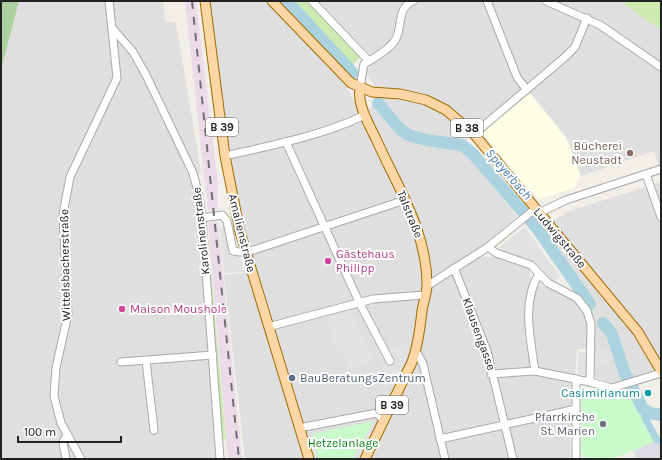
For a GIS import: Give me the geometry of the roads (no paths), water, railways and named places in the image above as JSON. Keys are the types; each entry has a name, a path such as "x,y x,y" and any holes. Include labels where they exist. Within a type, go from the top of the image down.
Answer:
{"main road":[{"name":"Amalienstraße","path":"205,1 226,156 238,225 308,459"},
{"path":"272,1 348,81 360,88"},
{"name":"Ludwigstraße","path":"360,88 372,92 400,94 426,100 446,110 474,134 532,213 638,332 661,372"},
{"name":"Talstraße","path":"360,88 358,95 366,115 416,225 424,250 426,290 416,351 403,383 365,459"},
{"path":"366,115 365,102 372,92"}],"street":[{"path":"110,1 112,29"},
{"path":"312,1 369,61"},
{"path":"360,88 364,64 395,41 402,11 412,1"},
{"path":"487,1 517,77 526,89"},
{"path":"546,1 600,25 661,67"},
{"path":"474,134 575,47 587,18"},
{"name":"Karolinenstraße","path":"112,29 133,52 146,75 193,173 200,196 220,459"},
{"name":"Wittelsbacherstraße","path":"66,459 63,442 67,435 57,412 54,388 56,368 68,314 64,204 70,177 117,78 112,29"},
{"path":"348,81 354,79 362,73"},
{"path":"226,156 326,131 366,115"},
{"path":"286,142 359,302 390,360"},
{"path":"268,327 359,302 426,290 454,268 488,247 532,213 566,200 661,169"},
{"path":"646,174 661,217"},
{"path":"202,218 222,215 228,221 233,251 245,251 325,227 405,200"},
{"path":"488,247 496,253 528,263 548,283 577,298 589,316 591,324 590,382"},
{"name":"Klausengasse","path":"454,268 487,351 491,374 535,371 612,388 661,372"},
{"path":"535,371 529,311 534,284 539,274"},
{"path":"416,351 423,364 445,459"},
{"path":"122,362 213,355"},
{"path":"146,361 154,430"},
{"path":"491,374 513,459"},
{"path":"576,379 576,459"},
{"path":"440,439 576,409"},
{"path":"299,428 377,413 384,421"},
{"path":"67,435 81,459"}],"waterway":[{"name":"Speyerbach","path":"287,1 353,73"},
{"name":"Speyerbach","path":"378,103 399,128 408,135 426,140 462,145 473,154 536,227 590,304"},
{"name":"Speyerbach","path":"603,323 612,334 624,371 643,409 650,413 661,415"},
{"name":"Speyerbach","path":"643,409 646,420 657,440"}],"railway":[{"path":"192,1 239,459"}],"place":[{"name":"Bücherei Neustadt","path":"630,153"},
{"name":"Gästehaus Philipp","path":"328,261"},
{"name":"Maison Moushole","path":"122,309"},
{"name":"BauBeratungsZentrum","path":"292,378"},
{"name":"Casimirianum","path":"648,393"},
{"name":"Pfarrkirche St. Marien","path":"603,424"}],"park label":[{"name":"Hetzelanlage","path":"343,443"}]}
